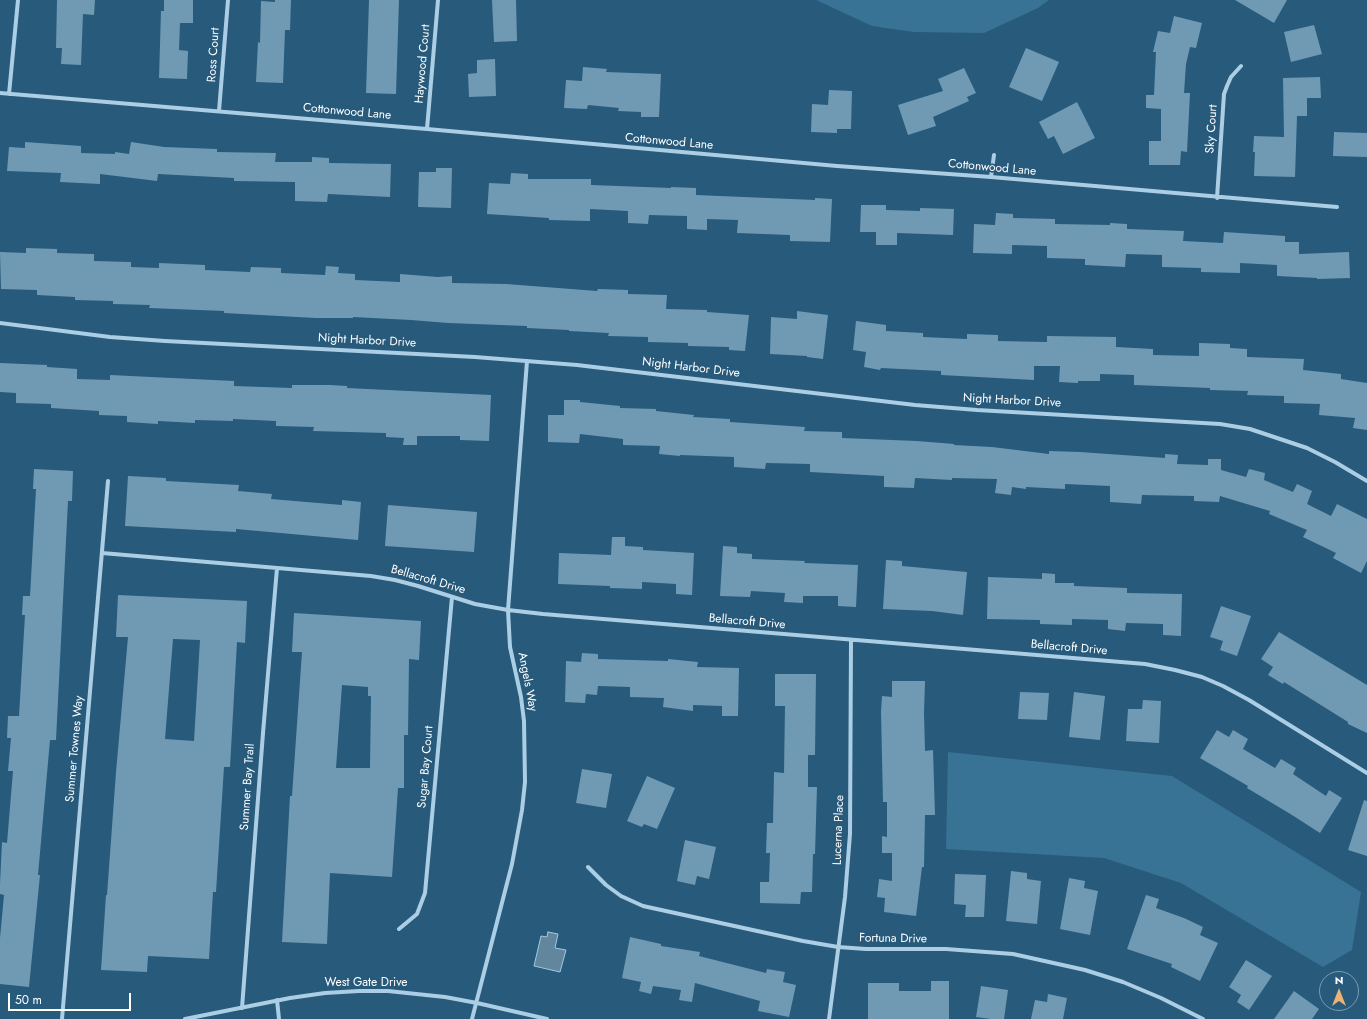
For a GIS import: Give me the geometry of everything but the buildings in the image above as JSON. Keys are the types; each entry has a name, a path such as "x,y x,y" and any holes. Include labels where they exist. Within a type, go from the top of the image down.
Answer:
{"street":[{"path":"9,94 18,0"},
{"name":"Ross Court","path":"220,111 228,0"},
{"name":"Haywood Court","path":"427,129 438,0"},
{"name":"Sky Court","path":"1217,198 1224,94 1231,77 1241,66"},
{"name":"Cottonwood Lane","path":"0,93 427,129 829,166 991,177 1217,198 1337,207"},
{"path":"991,177 994,155"},
{"name":"Night Harbor Drive","path":"0,323 110,337 527,361 639,372 915,405 1220,424 1250,429 1308,448 1367,481"},
{"name":"Angels Way","path":"472,1019 512,864 522,810 525,782 524,721 521,697 510,647 508,610 527,361"},
{"name":"Summer Townes Way","path":"62,1019 108,481"},
{"name":"Bellacroft Drive","path":"102,553 371,576 418,586 475,604 542,614 851,641 1145,664 1175,670 1223,686 1250,700 1367,773"},
{"name":"Summer Bay Trail","path":"242,1008 262,733 277,568"},
{"name":"Sugar Bay Court","path":"399,929 417,914 425,893 452,596"},
{"name":"Lucerna Place","path":"829,1019 845,897 850,834 851,641"},
{"name":"Fortuna Drive","path":"588,867 606,885 621,896 643,906 795,940 838,947 866,949 946,949 1013,954 1086,970 1123,982 1161,998 1203,1019"},
{"name":"West Gate Drive","path":"185,1019 278,1000 326,993 388,991 445,997 548,1019"},
{"path":"278,1000 279,1019"}],"shaded area":[{"path":"816,0 1049,0 1038,8 984,33 914,32 872,26"},
{"path":"948,752 1172,776 1361,892 1352,950 1323,967 1181,883 1104,858 946,849"},
{"path":"548,932 558,934 555,948 566,950 560,972 534,966 541,936 547,937"}]}
